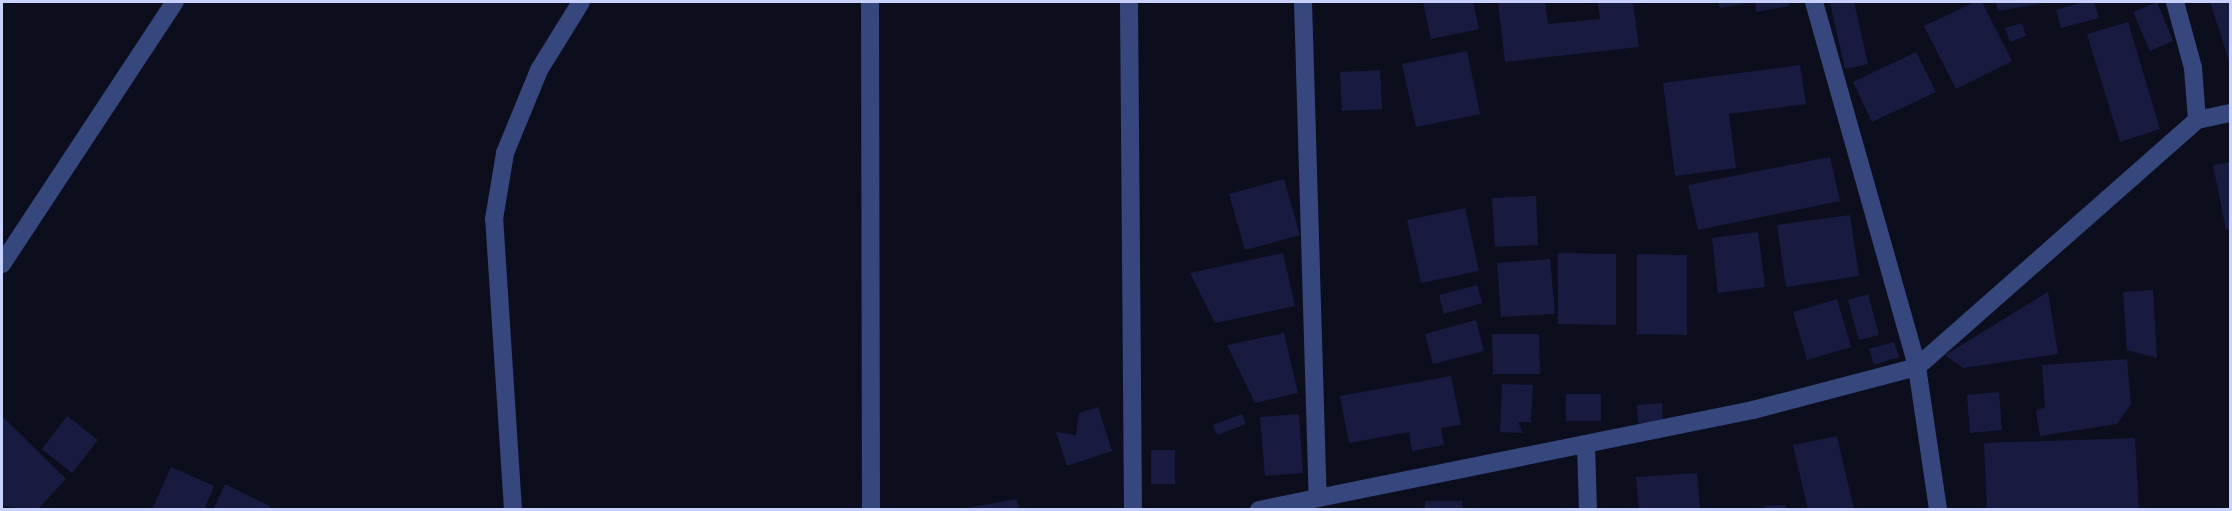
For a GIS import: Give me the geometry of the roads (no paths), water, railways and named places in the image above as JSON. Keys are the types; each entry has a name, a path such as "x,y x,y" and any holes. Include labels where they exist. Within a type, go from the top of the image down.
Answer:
{"street":[{"path":"2,264 175,2"},
{"path":"513,510 494,219 505,153 539,70 580,2"},
{"path":"870,2 871,510"},
{"path":"1130,2 1132,510"},
{"path":"1303,2 1318,496"},
{"path":"1814,2 1917,367 1938,510"},
{"path":"2175,2 2193,68 2197,120"},
{"path":"1259,510 1318,496 1753,410 1917,367 2197,120 2230,113"},
{"path":"1586,444 1588,510"}]}
